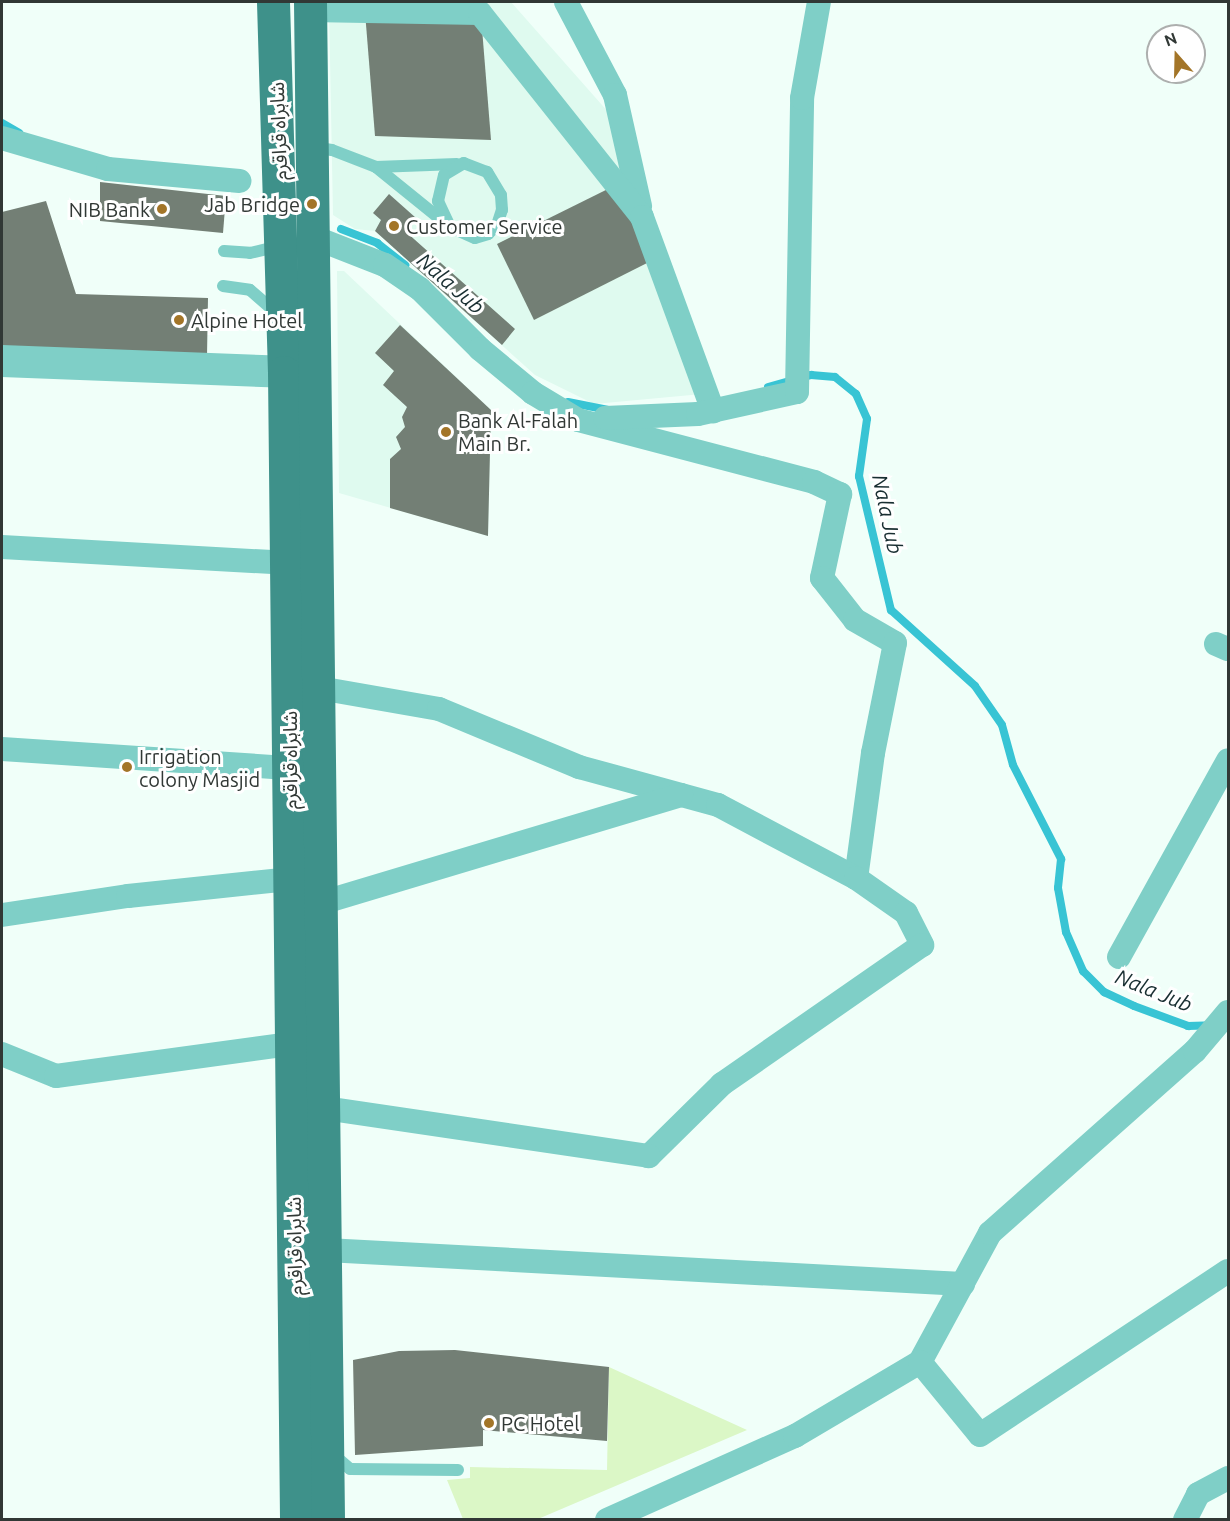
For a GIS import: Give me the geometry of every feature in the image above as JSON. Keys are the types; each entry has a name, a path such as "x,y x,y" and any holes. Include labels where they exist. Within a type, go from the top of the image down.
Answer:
{"highway":[{"name":"شاہراہ قراقرم","path":"296,1520 289,879 290,768 282,323 297,227 312,180 310,6"},
{"name":"شاہراہ قراقرم","path":"270,8 280,156 297,227 319,688 328,1440 336,1493"}],"street":[{"path":"566,2 615,95 642,218 713,411"},
{"path":"579,420 713,411 797,392 802,98 819,2"},
{"path":"310,6 480,13 642,218"},
{"path":"2,138 108,169 239,181"},
{"path":"297,227 385,265 420,290 480,349 533,393 579,420 814,482 840,494 822,578 855,620 895,643 873,753 856,878"},
{"path":"6,355 284,372"},
{"path":"2,547 285,563"},
{"path":"319,688 439,709 579,767 718,805 856,878 906,913 922,945 722,1084 649,1156 324,1108"},
{"path":"2,749 290,768"},
{"path":"1119,957 1228,760"},
{"path":"321,903 681,795"},
{"path":"2,915 128,896 289,879"},
{"path":"608,1520 795,1436 920,1362 990,1233 1203,1041 1228,1012"},
{"path":"2,1054 56,1076 291,1044"},
{"path":"326,1250 963,1284"},
{"path":"920,1362 980,1435 1228,1271"},
{"path":"1185,1520 1198,1494 1228,1478"}],"lane":[{"path":"312,147 332,150 376,167 462,236 482,236 497,225 502,210 496,182 476,165 464,163 376,167"},
{"path":"450,227 438,201 438,187 444,175 464,163"},
{"path":"224,251 250,253 268,249 297,227"},
{"path":"223,286 250,290 270,304 282,323"},
{"path":"336,1493 458,1470"}],"shaded area":[{"path":"333,2 511,2 617,122 713,393 594,404 535,375 375,231 355,229 333,215 329,6"},
{"path":"337,271 344,271 491,410 488,536 339,493"}],"green space":[{"path":"609,1367 747,1430 538,1519 463,1519 447,1480 470,1478 470,1467 607,1470"}],"building":[{"path":"365,12 481,16 491,140 375,136"},
{"name":"NIB Bank","path":"100,182 226,196 223,233 100,221"},
{"path":"620,183 657,258 534,320 497,244"},
{"path":"389,194 416,218 405,231 515,329 502,345 375,231 381,220 373,213"},
{"path":"46,201 76,294 208,298 207,356 2,348 2,212"},
{"name":"Bank Al-Falah Main Br.","path":"400,325 491,410 488,536 390,508 390,459 401,449 396,437 405,427 402,417 407,407 383,385 394,371 375,353"},
{"path":"455,1350 609,1367 607,1441 483,1430 483,1446 355,1455 353,1360 399,1351"}],"waterway":[{"name":"Nala Jub","path":"2,123 19,133"},
{"name":"Nala Jub","path":"341,229 377,243 405,265"},
{"name":"Nala Jub","path":"768,387 811,375 835,377 856,394 867,419 859,476 891,610 975,686 1002,725 1013,765 1061,859 1058,888 1066,932 1083,971 1104,992 1134,1006 1188,1026 1212,1025"},
{"name":"Nala Jub","path":"568,402 608,410"}],"place":[{"name":"Jab Bridge","path":"312,204"},
{"name":"NIB Bank","path":"162,209"},
{"name":"Customer Service","path":"394,226"},
{"name":"Alpine Hotel","path":"179,320"},
{"name":"Bank Al-Falah Main Br.","path":"446,432"},
{"name":"Irrigation colony Masjid","path":"127,767"},
{"name":"PC Hotel","path":"489,1423"}]}
